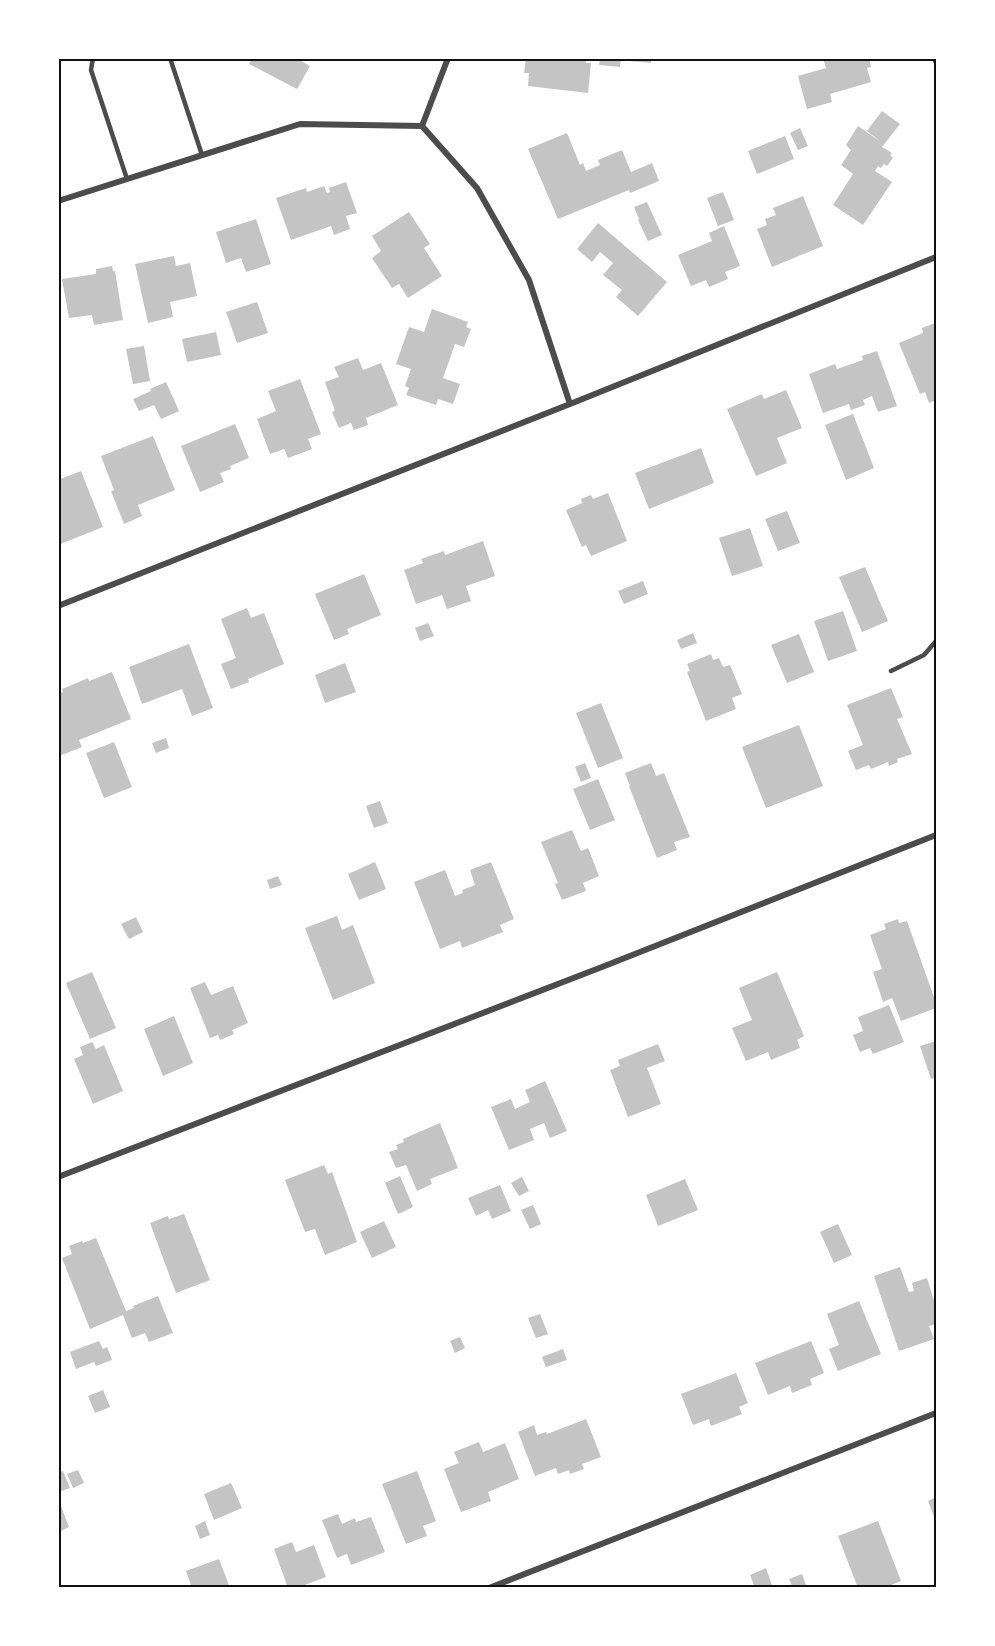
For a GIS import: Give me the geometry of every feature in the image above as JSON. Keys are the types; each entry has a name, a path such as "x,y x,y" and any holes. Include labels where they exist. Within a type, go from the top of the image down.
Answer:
{"street":[{"path":"422,126 448,58"},
{"path":"58,201 300,124 422,126 477,188 529,280 570,404"},
{"path":"58,606 936,257"},
{"path":"58,1177 591,972 936,835"},
{"path":"489,1587 936,1413"}],"lane":[{"path":"93,58 91,70 127,179"},
{"path":"170,58 202,155"},
{"path":"891,671 924,655 936,641"}],"building":[{"path":"252,58 296,58 310,66 297,89 249,64"},
{"path":"526,58 587,58 586,63 591,63 588,93 528,86 529,73 524,73"},
{"path":"600,58 621,58 620,67 599,65"},
{"path":"628,58 651,58 651,63 628,61"},
{"path":"823,58 869,58 871,67 867,68 871,82 830,94 832,102 807,109 798,76 826,68"},
{"path":"882,111 900,124 882,147 892,153 890,155 893,158 887,166 884,164 881,168 878,166 875,171 892,182 863,225 833,205 853,174 841,165 851,150 846,145 858,126 881,142 867,131"},
{"path":"800,128 808,146 798,150 790,133"},
{"path":"567,133 580,165 583,163 586,171 600,165 598,160 622,150 631,172 652,163 659,181 630,193 629,190 558,219 528,149"},
{"path":"785,136 794,159 757,174 748,151"},
{"path":"346,182 357,213 346,216 350,229 334,235 331,226 291,240 276,198 306,188 307,192 324,186 327,193 330,192 329,188"},
{"path":"723,192 734,220 718,226 707,198"},
{"path":"803,196 823,246 772,267 757,229 767,225 765,219 776,215 773,208"},
{"path":"647,202 662,235 648,241 634,207"},
{"path":"409,212 430,244 424,248 442,276 408,298 399,284 392,288 372,258 381,251 372,236"},
{"path":"256,219 271,264 246,272 241,258 226,263 216,232"},
{"path":"598,223 667,282 638,316 616,297 622,290 603,275 613,263 600,252 592,262 577,249"},
{"path":"724,226 740,266 725,272 728,279 709,287 706,280 691,286 678,255 712,241 709,233"},
{"path":"174,256 176,266 190,263 197,296 170,302 173,317 148,323 135,264"},
{"path":"112,266 115,271 123,320 94,325 92,315 69,318 62,279 96,274 96,269"},
{"path":"257,302 268,333 237,343 226,312"},
{"path":"432,309 468,322 466,327 471,329 464,347 455,344 443,378 460,384 453,404 438,399 436,405 406,395 409,388 405,386 411,369 396,364 409,327 424,332"},
{"path":"935,323 936,400 929,403 925,392 920,394 899,343 923,333 922,328"},
{"path":"216,332 221,355 187,362 182,339"},
{"path":"144,346 150,381 133,384 126,349"},
{"path":"877,351 897,406 878,412 872,396 863,400 865,405 851,410 849,404 823,413 809,374 835,364 837,369 863,360 862,356"},
{"path":"358,358 363,370 381,363 398,405 366,418 368,425 354,430 351,423 339,428 332,412 335,411 325,382 339,377 334,367"},
{"path":"300,379 321,434 308,439 312,449 288,458 284,449 270,454 257,419 276,411 268,391"},
{"path":"166,382 179,411 161,419 154,405 139,411 133,399"},
{"path":"786,390 802,428 777,438 787,463 756,476 727,409 762,394 764,399"},
{"path":"853,414 874,468 846,480 825,425"},
{"path":"235,424 249,458 220,473 224,482 200,492 181,446"},
{"path":"153,436 175,490 138,505 142,516 124,524 101,456"},
{"path":"701,448 714,483 649,509 635,473"},
{"path":"81,471 103,527 58,545 58,480"},
{"path":"608,493 627,541 591,556 586,545 582,547 566,510 582,503 581,499 591,495 593,499"},
{"path":"787,511 800,543 778,551 765,519"},
{"path":"750,528 763,566 732,576 719,538"},
{"path":"483,541 495,576 466,586 471,601 447,609 442,595 416,604 404,570 423,563 421,559 444,551 445,555"},
{"path":"865,567 888,621 862,632 839,577"},
{"path":"364,574 381,615 347,629 349,634 334,640 315,594"},
{"path":"643,581 648,594 624,604 618,591"},
{"path":"247,608 251,618 264,613 284,664 231,689 221,664 236,658 221,619"},
{"path":"843,611 857,651 828,661 814,621"},
{"path":"428,623 434,636 420,641 415,628"},
{"path":"693,633 697,643 681,649 677,640"},
{"path":"799,634 814,672 787,683 771,645"},
{"path":"189,644 213,708 192,716 182,689 142,704 129,667"},
{"path":"711,654 713,660 719,658 723,667 730,665 742,694 732,698 736,709 706,721 687,672 690,671 687,664"},
{"path":"345,663 356,692 325,703 315,675"},
{"path":"112,672 131,719 79,740 82,747 59,756 58,694 63,692 62,689 88,678 89,681"},
{"path":"891,688 903,717 897,719 912,754 897,759 898,762 889,766 888,762 871,769 869,765 856,770 848,751 863,745 847,705"},
{"path":"601,703 623,758 598,768 576,713"},
{"path":"799,725 823,786 766,808 742,747"},
{"path":"166,738 169,748 156,753 152,743"},
{"path":"114,742 132,787 104,798 86,753"},
{"path":"585,763 591,778 581,782 575,767"},
{"path":"651,763 656,776 664,773 690,837 674,842 677,850 657,858 625,773"},
{"path":"598,779 615,820 590,830 573,789"},
{"path":"380,801 388,823 374,828 366,806"},
{"path":"572,830 581,851 588,848 599,876 583,883 586,891 562,900 555,884 558,883 541,842"},
{"path":"375,862 386,889 359,900 348,874"},
{"path":"491,862 514,919 500,925 503,932 462,948 460,941 440,949 414,882 445,870 455,896 463,893 462,890 475,885 470,870"},
{"path":"278,876 282,885 270,889 267,880"},
{"path":"337,916 342,930 353,925 375,983 333,1000 305,928"},
{"path":"136,917 143,932 129,939 121,924"},
{"path":"898,919 899,923 907,921 936,1003 936,1008 901,1021 892,998 883,1002 873,972 882,969 870,935 886,929 884,924"},
{"path":"92,972 116,1028 90,1039 66,983"},
{"path":"777,972 804,1036 797,1040 800,1048 771,1060 768,1052 746,1061 732,1028 752,1020 739,988"},
{"path":"205,982 211,995 233,986 248,1023 232,1030 234,1034 220,1040 218,1035 210,1038 190,988"},
{"path":"889,1005 904,1042 873,1054 870,1048 860,1052 853,1035 863,1031 858,1017"},
{"path":"174,1016 193,1063 163,1076 144,1029"},
{"path":"936,1041 936,1077 931,1079 920,1046"},
{"path":"92,1042 96,1049 104,1045 123,1091 93,1104 74,1059 83,1055 80,1047"},
{"path":"658,1044 665,1061 647,1068 661,1104 628,1117 610,1070 620,1066 618,1060"},
{"path":"545,1081 567,1131 550,1138 544,1123 530,1129 534,1140 509,1150 491,1107 511,1099 515,1109 530,1102 525,1090"},
{"path":"440,1123 458,1168 430,1179 432,1184 417,1191 406,1165 396,1168 389,1152 398,1149 396,1145 404,1142 403,1139"},
{"path":"324,1165 328,1174 332,1172 357,1242 325,1255 315,1229 305,1232 285,1180"},
{"path":"400,1176 413,1207 398,1214 385,1183"},
{"path":"522,1177 529,1191 519,1196 511,1183"},
{"path":"685,1179 698,1210 658,1226 646,1195"},
{"path":"500,1185 511,1211 492,1219 488,1210 476,1216 468,1198"},
{"path":"533,1205 541,1224 530,1229 521,1210"},
{"path":"184,1214 210,1280 176,1293 150,1223 168,1216 169,1219"},
{"path":"384,1221 396,1247 372,1258 360,1232"},
{"path":"838,1224 852,1255 834,1263 820,1232"},
{"path":"96,1238 126,1311 158,1296 173,1333 149,1342 145,1333 132,1338 123,1315 90,1329 62,1258 72,1254 69,1246"},
{"path":"900,1267 909,1292 914,1291 912,1283 927,1278 936,1307 936,1324 929,1326 934,1339 899,1351 874,1276"},
{"path":"859,1301 881,1354 838,1371 829,1349 839,1345 827,1314"},
{"path":"540,1314 548,1334 536,1338 528,1318"},
{"path":"460,1337 465,1348 455,1353 450,1341"},
{"path":"99,1341 103,1349 107,1347 112,1360 96,1366 94,1362 76,1369 70,1352"},
{"path":"811,1341 824,1373 810,1379 812,1385 792,1393 790,1386 768,1395 755,1363"},
{"path":"563,1349 567,1360 546,1367 542,1357"},
{"path":"736,1373 748,1403 739,1407 742,1414 711,1426 709,1419 693,1425 681,1394"},
{"path":"103,1390 110,1407 95,1413 88,1396"},
{"path":"586,1419 601,1457 582,1464 584,1469 570,1474 569,1470 558,1474 556,1468 535,1476 518,1432 534,1425 537,1435 546,1432 547,1434"},
{"path":"479,1442 483,1452 505,1443 519,1479 488,1492 491,1501 461,1512 444,1469 459,1463 454,1452"},
{"path":"78,1470 84,1483 73,1488 67,1474"},
{"path":"63,1471 70,1488 58,1492 58,1473"},
{"path":"417,1471 436,1521 423,1526 427,1536 406,1544 382,1484"},
{"path":"231,1483 242,1508 214,1520 204,1494"},
{"path":"936,1497 936,1522 928,1501"},
{"path":"59,1501 69,1527 59,1532"},
{"path":"338,1514 342,1524 355,1518 356,1522 371,1517 385,1552 351,1565 347,1554 337,1558 322,1520"},
{"path":"205,1521 210,1535 200,1539 195,1526"},
{"path":"878,1521 901,1581 884,1588 858,1588 838,1536"},
{"path":"292,1542 296,1552 314,1545 326,1577 297,1588 288,1588 274,1549"},
{"path":"219,1559 230,1588 192,1588 186,1571"},
{"path":"766,1568 773,1588 755,1588 750,1575"},
{"path":"802,1574 807,1588 793,1588 789,1579"}]}
